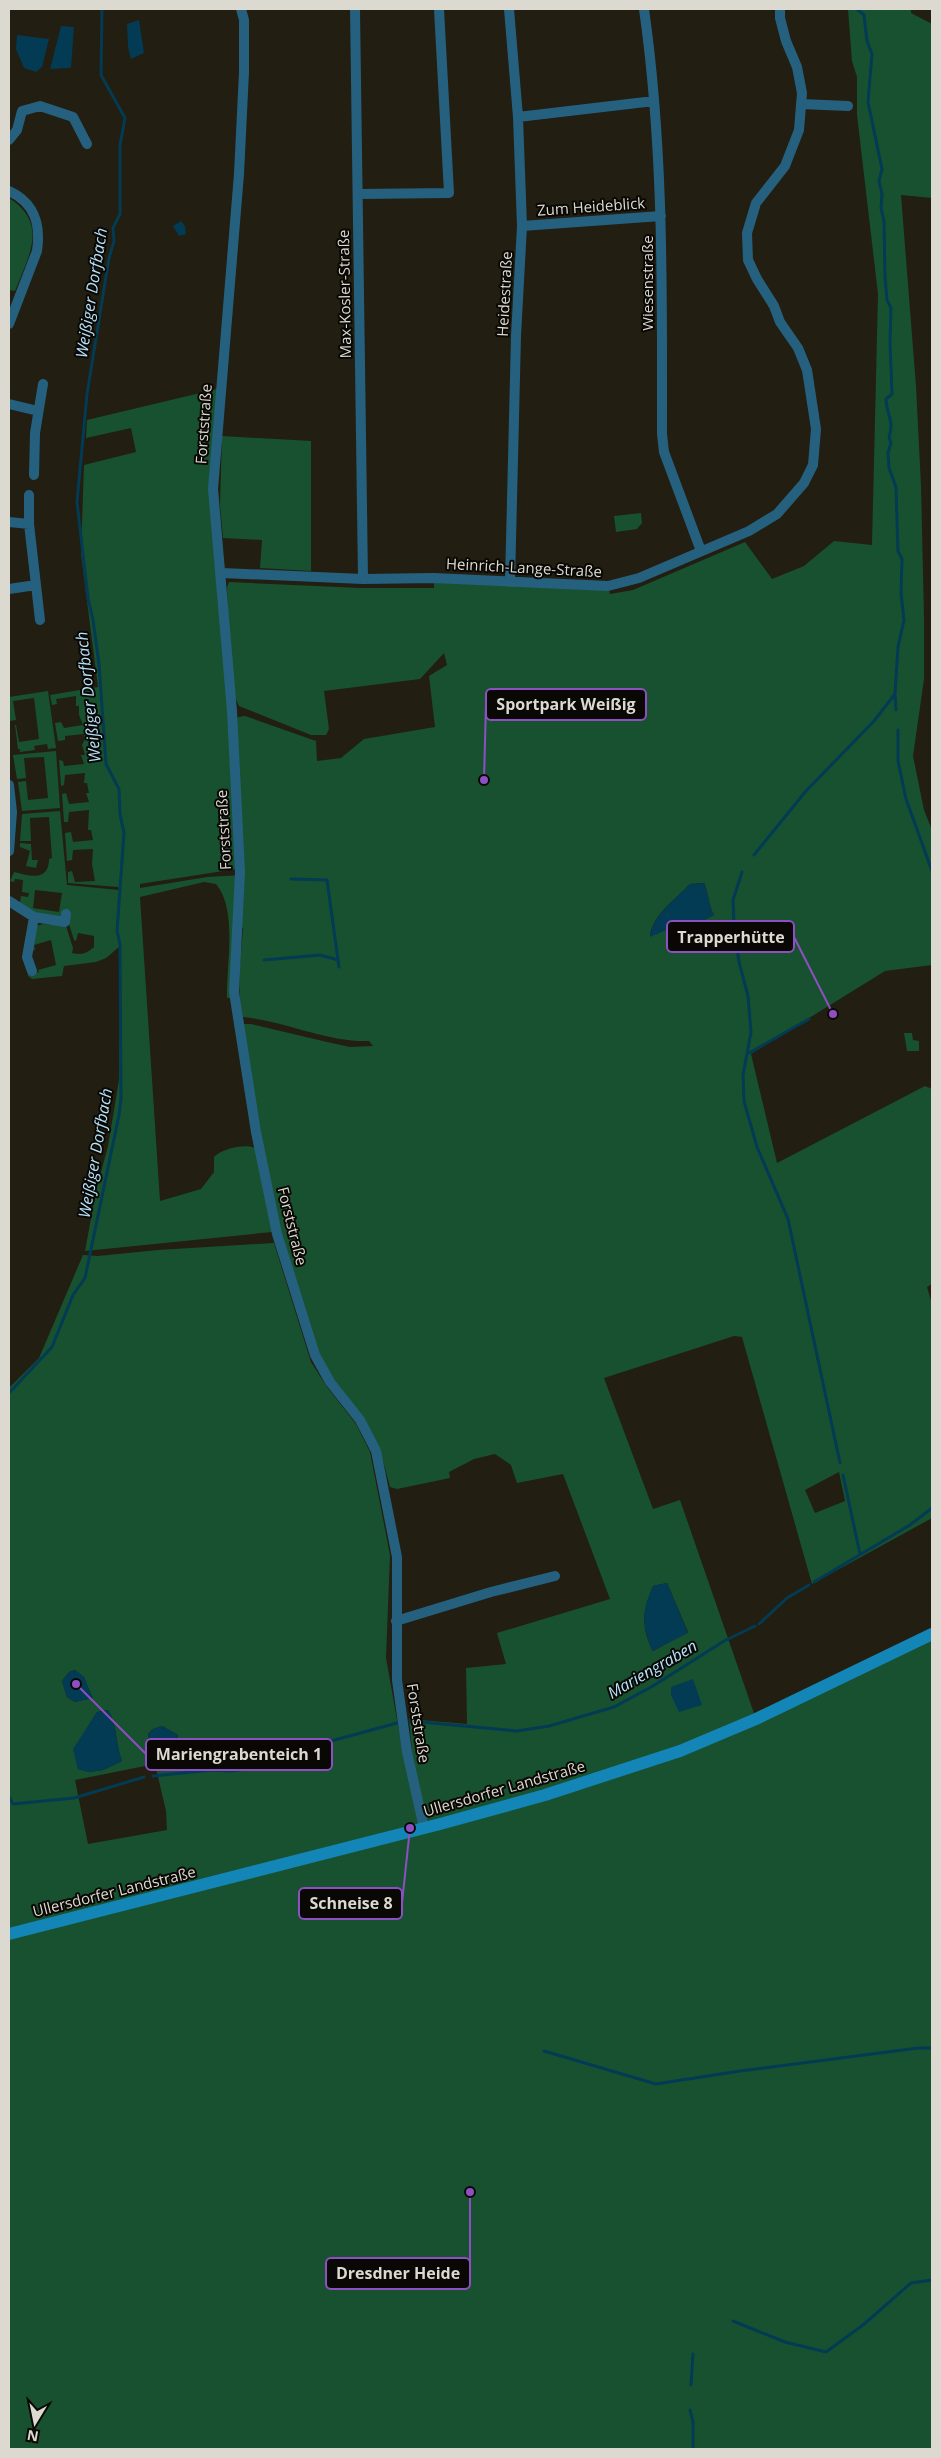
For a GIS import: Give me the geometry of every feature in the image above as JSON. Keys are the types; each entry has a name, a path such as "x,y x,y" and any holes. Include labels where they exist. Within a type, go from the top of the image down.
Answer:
{"main road":[{"name":"Ullersdorfer Landstraße","path":"9,1934 546,1795 680,1751 756,1719 932,1634"}],"street":[{"name":"Forststraße","path":"241,9 244,20 244,72 240,174 213,490 222,573 240,872 234,992 239,1030 276,1234 315,1356 330,1382 360,1420 376,1451 397,1557 395,1666 406,1752 424,1828"},
{"name":"Max-Kosler-Straße","path":"356,9 363,579"},
{"path":"358,194 449,193 439,9"},
{"name":"Heidestraße","path":"509,9 518,117 522,226 516,336 510,582"},
{"name":"Wiesenstraße","path":"644,9 654,102 661,216 664,452 701,551"},
{"name":"Heinrich-Lange-Straße","path":"222,573 363,579 434,578 608,586 639,578 749,532 777,514 804,483 813,465 816,429 807,370 798,348 780,322 774,306 748,260 747,233 756,204 785,166 794,148 799,130 802,93 796,66 786,41 780,18 780,9"},
{"path":"518,117 654,102"},
{"path":"801,104 848,106"},
{"path":"9,140 17,130 22,112 40,106 73,117 87,144"},
{"path":"9,191 22,198 31,207 36,217 39,239 37,251 9,324"},
{"name":"Zum Heideblick","path":"522,226 661,216"},
{"path":"34,475 38,411 43,384"},
{"path":"9,404 38,411"},
{"path":"29,494 29,524 40,620"},
{"path":"9,522 29,524"},
{"path":"9,589 36,586"},
{"path":"9,785 12,812 9,851"},
{"path":"9,902 34,918 65,922 66,914"},
{"path":"28,970 27,956 34,918"},
{"path":"396,1622 491,1592 555,1576"}],"green space":[{"path":"848,9 911,9 911,13 932,24 932,198 901,195 916,386 921,486 924,618 924,679 913,756 924,810 932,830 932,965 885,971 751,1054 777,1163 925,1086 932,1089 932,1284 927,1287 932,1304 932,1518 812,1584 742,1337 734,1336 604,1378 653,1509 680,1500 756,1719 932,1636 932,2449 9,2449 9,1388 39,1358 83,1255 98,1256 158,1250 274,1243 311,1362 327,1387 356,1424 370,1452 390,1555 386,1658 403,1753 412,1751 409,1719 467,1724 466,1668 506,1664 497,1633 610,1599 563,1474 517,1483 511,1465 495,1454 474,1459 449,1472 450,1478 397,1489 390,1487 380,1450 363,1418 333,1378 319,1354 281,1233 263,1147 243,1024 251,1024 350,1047 373,1046 369,1041 321,1035 259,1019 243,1017 239,984 243,928 235,927 230,998 227,998 229,923 223,895 216,884 204,882 140,897 160,1201 201,1189 214,1172 214,1157 217,1154 245,1146 255,1148 272,1232 85,1251 96,1191 108,1146 119,1080 119,947 106,958 96,962 64,966 62,976 32,979 27,975 56,965 51,940 34,945 35,950 30,951 36,926 43,924 66,926 73,948 72,953 75,954 84,953 94,947 94,936 78,933 76,941 74,940 69,924 70,911 63,910 62,918 37,915 20,903 21,896 28,897 29,893 22,892 23,880 15,879 14,882 10,881 14,872 32,876 42,874 46,871 49,859 52,858 49,817 30,818 31,841 20,841 22,814 60,811 67,885 119,890 118,887 68,883 68,872 72,871 75,882 95,881 92,864 93,849 73,850 72,860 67,861 65,833 71,832 73,842 93,840 91,830 88,830 89,810 69,812 68,822 64,822 62,794 66,793 69,804 89,802 86,793 89,793 87,783 84,783 85,773 65,775 64,785 61,786 59,760 63,761 64,766 84,764 81,755 85,755 82,745 85,739 84,734 65,736 65,740 58,741 55,723 61,722 64,728 83,725 79,715 79,706 76,706 76,696 56,699 57,704 52,705 50,695 98,687 81,554 84,465 136,452 131,428 86,438 87,420 217,389 209,482 228,708 236,869 140,884 140,888 207,877 244,875 236,721 238,717 245,716 316,741 317,761 341,758 364,739 435,727 429,676 447,665 444,653 420,679 324,691 329,729 326,735 311,735 239,706 235,696 230,666 227,587 229,582 361,588 434,588 434,578 608,586 610,594 633,590 745,542 772,579 804,566 834,541 872,545 878,294 857,115 857,77 852,61","holes":["704,883 714,915 696,924 683,923 650,936 655,921 690,884","35,890 62,893 59,912 33,908","839,1472 845,1501 815,1513 805,1490","667,1583 688,1632 653,1651 646,1634 644,1618 653,1586","75,1670 84,1677 92,1698 75,1702 67,1697 62,1681 69,1672","108,1710 113,1722 122,1761 103,1770 89,1772 78,1769 74,1749 97,1712","162,1726 178,1735 176,1745 159,1741 151,1748 148,1734 153,1729","155,1764 166,1811 167,1830 88,1844 75,1780"]},
{"path":"9,198 29,218 32,229 30,253 15,291 9,290"},
{"path":"222,436 311,441 311,571 260,568 262,540 223,538 220,505"},
{"path":"641,513 642,523 637,529 616,532 614,516"},
{"path":"48,691 56,748 48,749 47,744 34,746 35,750 20,752 15,725 19,742 39,739 34,698 13,701 16,720 9,721 9,697"},
{"path":"56,751 60,808 22,811 18,782 26,781 28,800 48,798 44,757 24,758 26,778 17,779 13,755"},
{"path":"20,843 31,844 32,860 38,860 36,868 26,866 30,851 20,847"},
{"path":"904,1033 912,1033 913,1040 919,1041 919,1051 907,1051"}],"water":[{"path":"139,20 144,53 131,59 128,47 127,24"},
{"path":"61,26 74,27 71,68 50,69"},
{"path":"17,35 49,39 42,67 36,72 24,68 16,49"},
{"path":"181,221 185,226 186,234 179,236 173,226"},
{"path":"704,883 714,915 696,924 683,923 650,937 655,922 660,915 690,884"},
{"path":"667,1583 688,1633 652,1651 646,1633 644,1618 646,1604 653,1586"},
{"path":"75,1670 84,1677 93,1698 75,1702 67,1697 62,1681 69,1672"},
{"path":"693,1679 702,1705 679,1712 671,1695 671,1687"},
{"path":"108,1710 113,1722 122,1761 103,1770 89,1772 78,1769 73,1749 97,1712"},
{"path":"162,1726 178,1735 176,1746 159,1741 151,1748 148,1734 153,1729"}],"waterway":[{"name":"Weißiger Dorfbach","path":"9,1393 52,1347 73,1295 85,1278 121,1098 120,944 117,931 124,833 120,814 119,789 106,764 99,664 88,598 77,502 87,394 109,258 114,241 113,228 120,214 120,145 125,118 101,75 102,9"},
{"path":"754,855 806,791 874,721 895,694 898,647 904,620 901,593 902,559 898,551 896,487 889,468 888,453 891,443 889,437 891,422 886,399 892,394 891,308 887,300 885,277 884,221 879,181 882,169 868,102 872,54 867,41 864,15 857,9"},
{"path":"895,694 896,710"},
{"path":"898,730 898,761 906,799 932,871"},
{"path":"742,872 733,900 739,962 748,996 751,1032 743,1075 744,1101 757,1147 788,1219 840,1463"},
{"path":"291,879 327,880 339,967"},
{"path":"264,960 320,955 338,960"},
{"path":"749,1053 809,1019"},
{"path":"843,1475 860,1554"},
{"name":"Mariengraben","path":"814,1582 910,1525 932,1508"},
{"path":"759,1624 787,1598 809,1585"},
{"name":"Mariengraben","path":"410,1721 517,1731 549,1726 614,1707 653,1686 724,1641 755,1626"},
{"name":"Mariengraben","path":"153,1776 212,1770 231,1771 277,1765 283,1758 290,1759 331,1741 397,1723"},
{"name":"Mariengraben","path":"9,1797 13,1804 74,1798 144,1777"},
{"path":"544,2051 656,2084 740,2071 918,2048 932,2048"},
{"path":"733,2321 785,2342 826,2352 863,2325 911,2283 932,2280"},
{"path":"691,2385 693,2354"},
{"path":"690,2410 693,2422 693,2449"}],"place":[{"name":"Sportpark Weißig","path":"484,780"},
{"name":"Trapperhütte","path":"833,1014"},
{"name":"Mariengrabenteich 1","path":"76,1684"},
{"name":"Schneise 8","path":"410,1828"},
{"name":"Dresdner Heide","path":"470,2192"}]}
